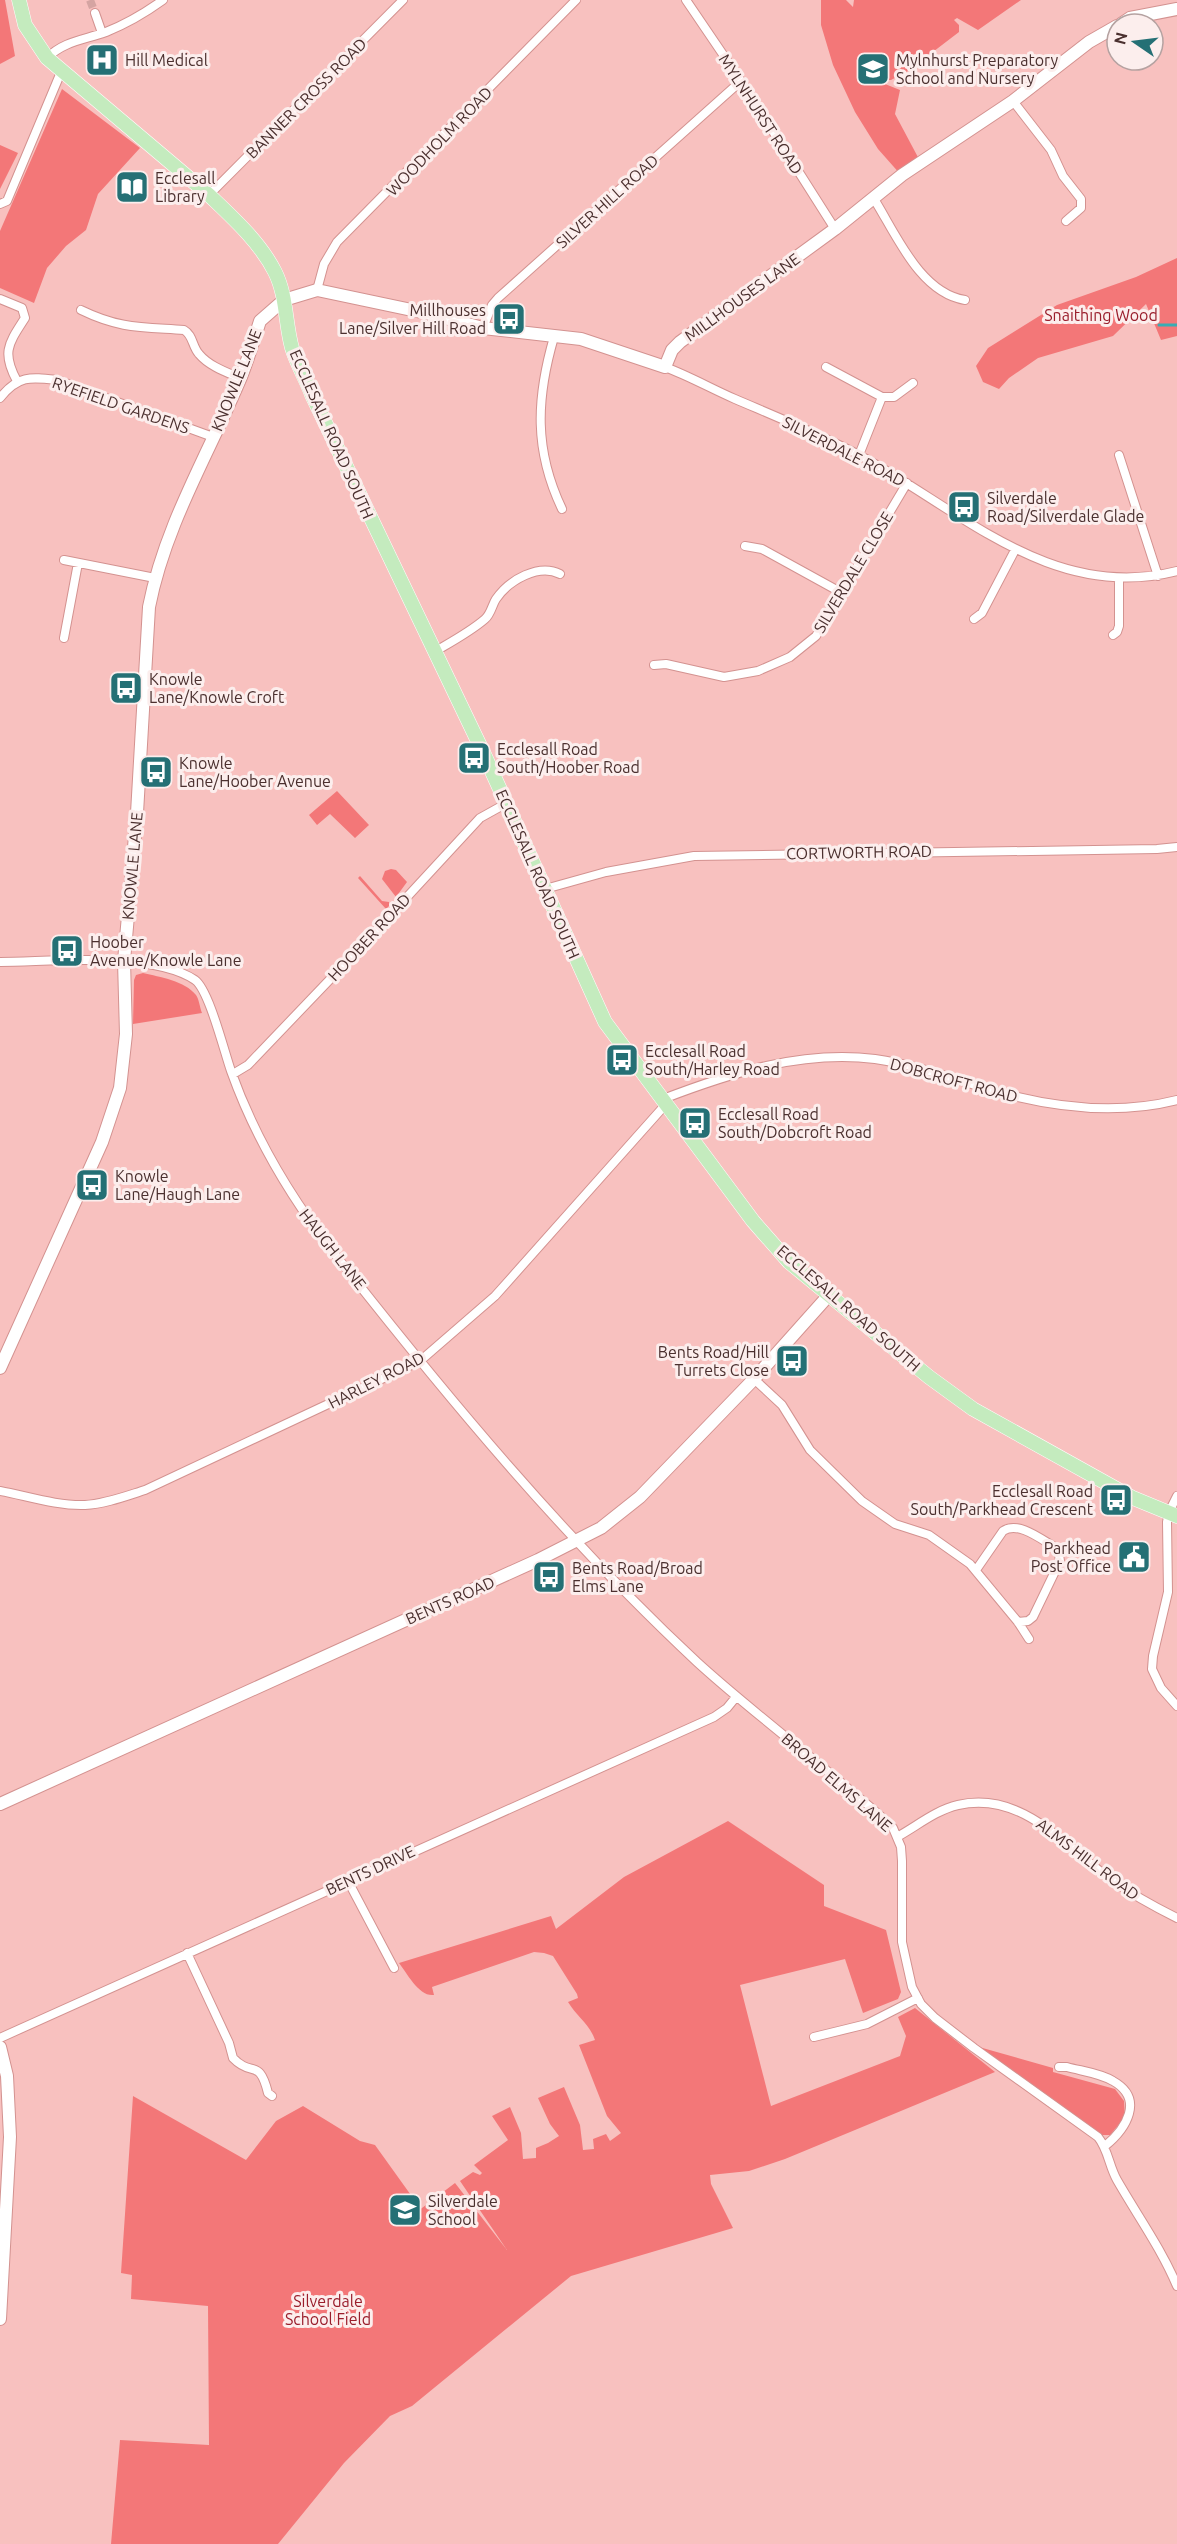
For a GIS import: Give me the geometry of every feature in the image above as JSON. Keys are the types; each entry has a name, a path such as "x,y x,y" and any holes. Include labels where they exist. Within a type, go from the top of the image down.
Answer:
{"main road":[{"name":"ECCLESALL ROAD SOUTH","path":"19,0 25,26 35,44 47,58 209,195 231,216 270,263 279,280 293,350 312,395 507,803 605,1022 753,1221 789,1262 929,1377 973,1409 1133,1498 1173,1514"}],"street":[{"path":"47,58 57,48 102,33 131,20 163,0"},
{"name":"BANNER CROSS ROAD","path":"209,195 403,0"},
{"name":"WOODHOLM ROAD","path":"317,290 324,264 337,242 576,0"},
{"name":"MYLNHURST ROAD","path":"686,0 741,81 835,230"},
{"name":"MILLHOUSES LANE","path":"1161,12 1177,9"},
{"path":"95,13 102,33"},
{"name":"MILLHOUSES LANE","path":"665,367 672,350 680,342 835,230 902,175 1013,100 1089,42 1105,33"},
{"path":"0,204 7,201 61,72"},
{"name":"SILVER HILL ROAD","path":"483,328 492,304 498,298 741,81"},
{"path":"1013,100 1051,150 1063,176 1081,199 1081,208 1066,221"},
{"path":"874,199 925,277 954,298 965,300"},
{"path":"284,300 317,290 417,311 483,328 581,339 665,367"},
{"path":"0,299 22,308 25,318 14,333 8,356 17,381 0,398"},
{"name":"KNOWLE LANE","path":"0,1368 102,1142 113,1113 124,1063 124,961 137,813 146,638 155,579 170,536 240,378 260,321 284,300"},
{"path":"81,310 105,322 122,326 138,329 184,330 190,334 199,355 214,366 240,378"},
{"path":"554,337 542,382 540,424 546,471 562,509"},
{"name":"SILVERDALE ROAD","path":"665,367 803,427 859,455 1015,550 1070,571 1119,578 1158,576 1177,571"},
{"path":"825,367 882,397 894,397 913,383"},
{"name":"RYEFIELD GARDENS","path":"17,381 34,377 57,380 213,437"},
{"path":"859,455 882,397"},
{"path":"1119,455 1158,576"},
{"name":"SILVERDALE CLOSE","path":"654,665 666,664 724,677 741,676 776,665 797,652 816,636 907,483"},
{"path":"745,546 762,549 842,593"},
{"path":"974,619 982,613 1015,550"},
{"path":"64,560 155,579"},
{"path":"64,638 78,563"},
{"path":"434,652 488,617 496,599 506,588 531,572 552,569 560,574"},
{"path":"1113,635 1119,626 1119,578"},
{"name":"HOOBER ROAD","path":"232,1074 248,1065 480,818 507,803"},
{"name":"CORTWORTH ROAD","path":"545,889 616,870 694,856 1177,847"},
{"name":"HAUGH LANE","path":"0,962 124,961 176,971 197,982 206,996 232,1074 267,1153 307,1218 420,1361 575,1540"},
{"name":"DOBCROFT ROAD","path":"665,1101 729,1076 780,1062 844,1057 910,1066 1037,1102 1117,1109 1157,1105 1177,1100"},
{"name":"HARLEY ROAD","path":"0,1491 59,1503 84,1505 116,1500 145,1490 420,1361 495,1296 665,1101"},
{"name":"BENTS ROAD","path":"0,1804 529,1565 601,1528 640,1497 754,1379 829,1294"},
{"path":"754,1379 782,1405 810,1449 870,1509 895,1524 928,1535 976,1570 1029,1639"},
{"path":"1177,1496 1173,1514 1168,1592 1152,1669 1161,1688 1177,1706"},
{"path":"976,1570 1008,1527 1023,1529 1058,1550 1060,1561 1033,1617 1028,1621 1018,1622"},
{"name":"BROAD ELMS LANE","path":"575,1540 689,1654 885,1820 897,1837 902,1861 902,1942 907,1969 918,1998 935,2018 1087,2127 1105,2146 1107,2161 1149,2229 1177,2286"},
{"name":"BENTS DRIVE","path":"0,2038 714,1716 727,1708 736,1696"},
{"name":"ALMS HILL ROAD","path":"897,1837 940,1811 960,1804 980,1803 1011,1808 1021,1811 1044,1825 1128,1891 1177,1918"},
{"path":"348,1881 394,1968"},
{"path":"187,1953 229,2043 233,2058 243,2066 261,2072 265,2077 268,2093 272,2096"},
{"path":"814,2037 867,2024 918,1998"},
{"path":"0,2047 7,2076 10,2116 0,2319"},
{"path":"1059,2067 1067,2067 1112,2080 1127,2096 1130,2114 1118,2136 1105,2146"}],"green space":[{"path":"0,0 5,0 15,56 0,64"},
{"name":"Mylnhurst Preparatory School and Nursery","path":"821,0 846,0 853,7 854,0 1021,0 978,30 957,18 954,20 959,25 959,32 908,71 891,80 875,80 900,90 895,114 920,161 901,175 878,149 855,112 833,65 821,25"},
{"path":"62,89 140,148 98,194 86,230 66,246 47,268 34,303 0,288 0,231"},
{"path":"0,145 18,153 0,189"},
{"name":"Snaithing Wood","path":"1177,258 1177,336 1161,340 1146,304 1113,336 1038,358 1009,378 999,389 983,382 976,366 988,348 1057,305 1136,277"},
{"path":"337,791 369,825 355,838 330,814 317,825 309,815"},
{"path":"396,870 407,882 396,897 382,879 385,871"},
{"path":"360,876 382,901 389,902 386,909 358,878"},
{"path":"143,973 172,980 191,990 198,999 202,1013 133,1024 134,980 136,975"},
{"name":"Silverdale School","path":"728,1821 824,1885 824,1906 886,1930 901,1992 898,1999 863,2013 845,1959 740,1985 771,2106 900,2056 906,2036 898,2017 915,2008 995,2072 785,2159 749,2171 710,2175 711,2184 733,2228 571,2276 412,2406 390,2416 344,2463 278,2544 111,2544 120,2440 209,2445 208,2306 131,2299 132,2275 121,2273 133,2096 246,2160 276,2121 303,2106 360,2141 375,2145 415,2201 412,2203 418,2211 455,2183 507,2250 460,2181 473,2172 480,2175 482,2173 474,2165 508,2140 492,2116 510,2107 521,2133 523,2159 536,2158 536,2148 559,2136 550,2124 538,2098 564,2087 580,2125 583,2150 594,2149 593,2139 606,2134 610,2141 621,2133 607,2116 579,2045 595,2040 590,2029 568,2002 578,1998 577,1994 553,1956 534,1952 432,1987 434,1995 429,1995 418,1988 399,1963 551,1916 556,1929 624,1877"},
{"path":"979,2047 1053,2068 1053,2072 1115,2089 1124,2101 1125,2117 1110,2135 1101,2135"}],"waterway":[{"path":"1159,325 1177,325"}],"tunnel":[{"path":"90,0 95,13"}],"place":[{"name":"Hill Medical","path":"102,60"},
{"name":"Mylnhurst Preparatory School and Nursery","path":"873,69"},
{"name":"Ecclesall Library","path":"132,187"},
{"name":"Millhouses Lane/Silver Hill Road","path":"509,319"},
{"name":"Silverdale Road/Silverdale Glade","path":"964,507"},
{"name":"Knowle Lane/Knowle Croft","path":"126,688"},
{"name":"Ecclesall Road South/Hoober Road","path":"474,758"},
{"name":"Knowle Lane/Hoober Avenue","path":"156,772"},
{"name":"Hoober Avenue/Knowle Lane","path":"67,951"},
{"name":"Ecclesall Road South/Harley Road","path":"622,1060"},
{"name":"Ecclesall Road South/Dobcroft Road","path":"695,1123"},
{"name":"Knowle Lane/Haugh Lane","path":"92,1185"},
{"name":"Bents Road/Hill Turrets Close","path":"792,1361"},
{"name":"Ecclesall Road South/Parkhead Crescent","path":"1116,1500"},
{"name":"Parkhead Post Office","path":"1134,1557"},
{"name":"Bents Road/Broad Elms Lane","path":"549,1577"},
{"name":"Silverdale School","path":"405,2210"}],"park label":[{"name":"Silverdale School Field","path":"328,2310"}]}
